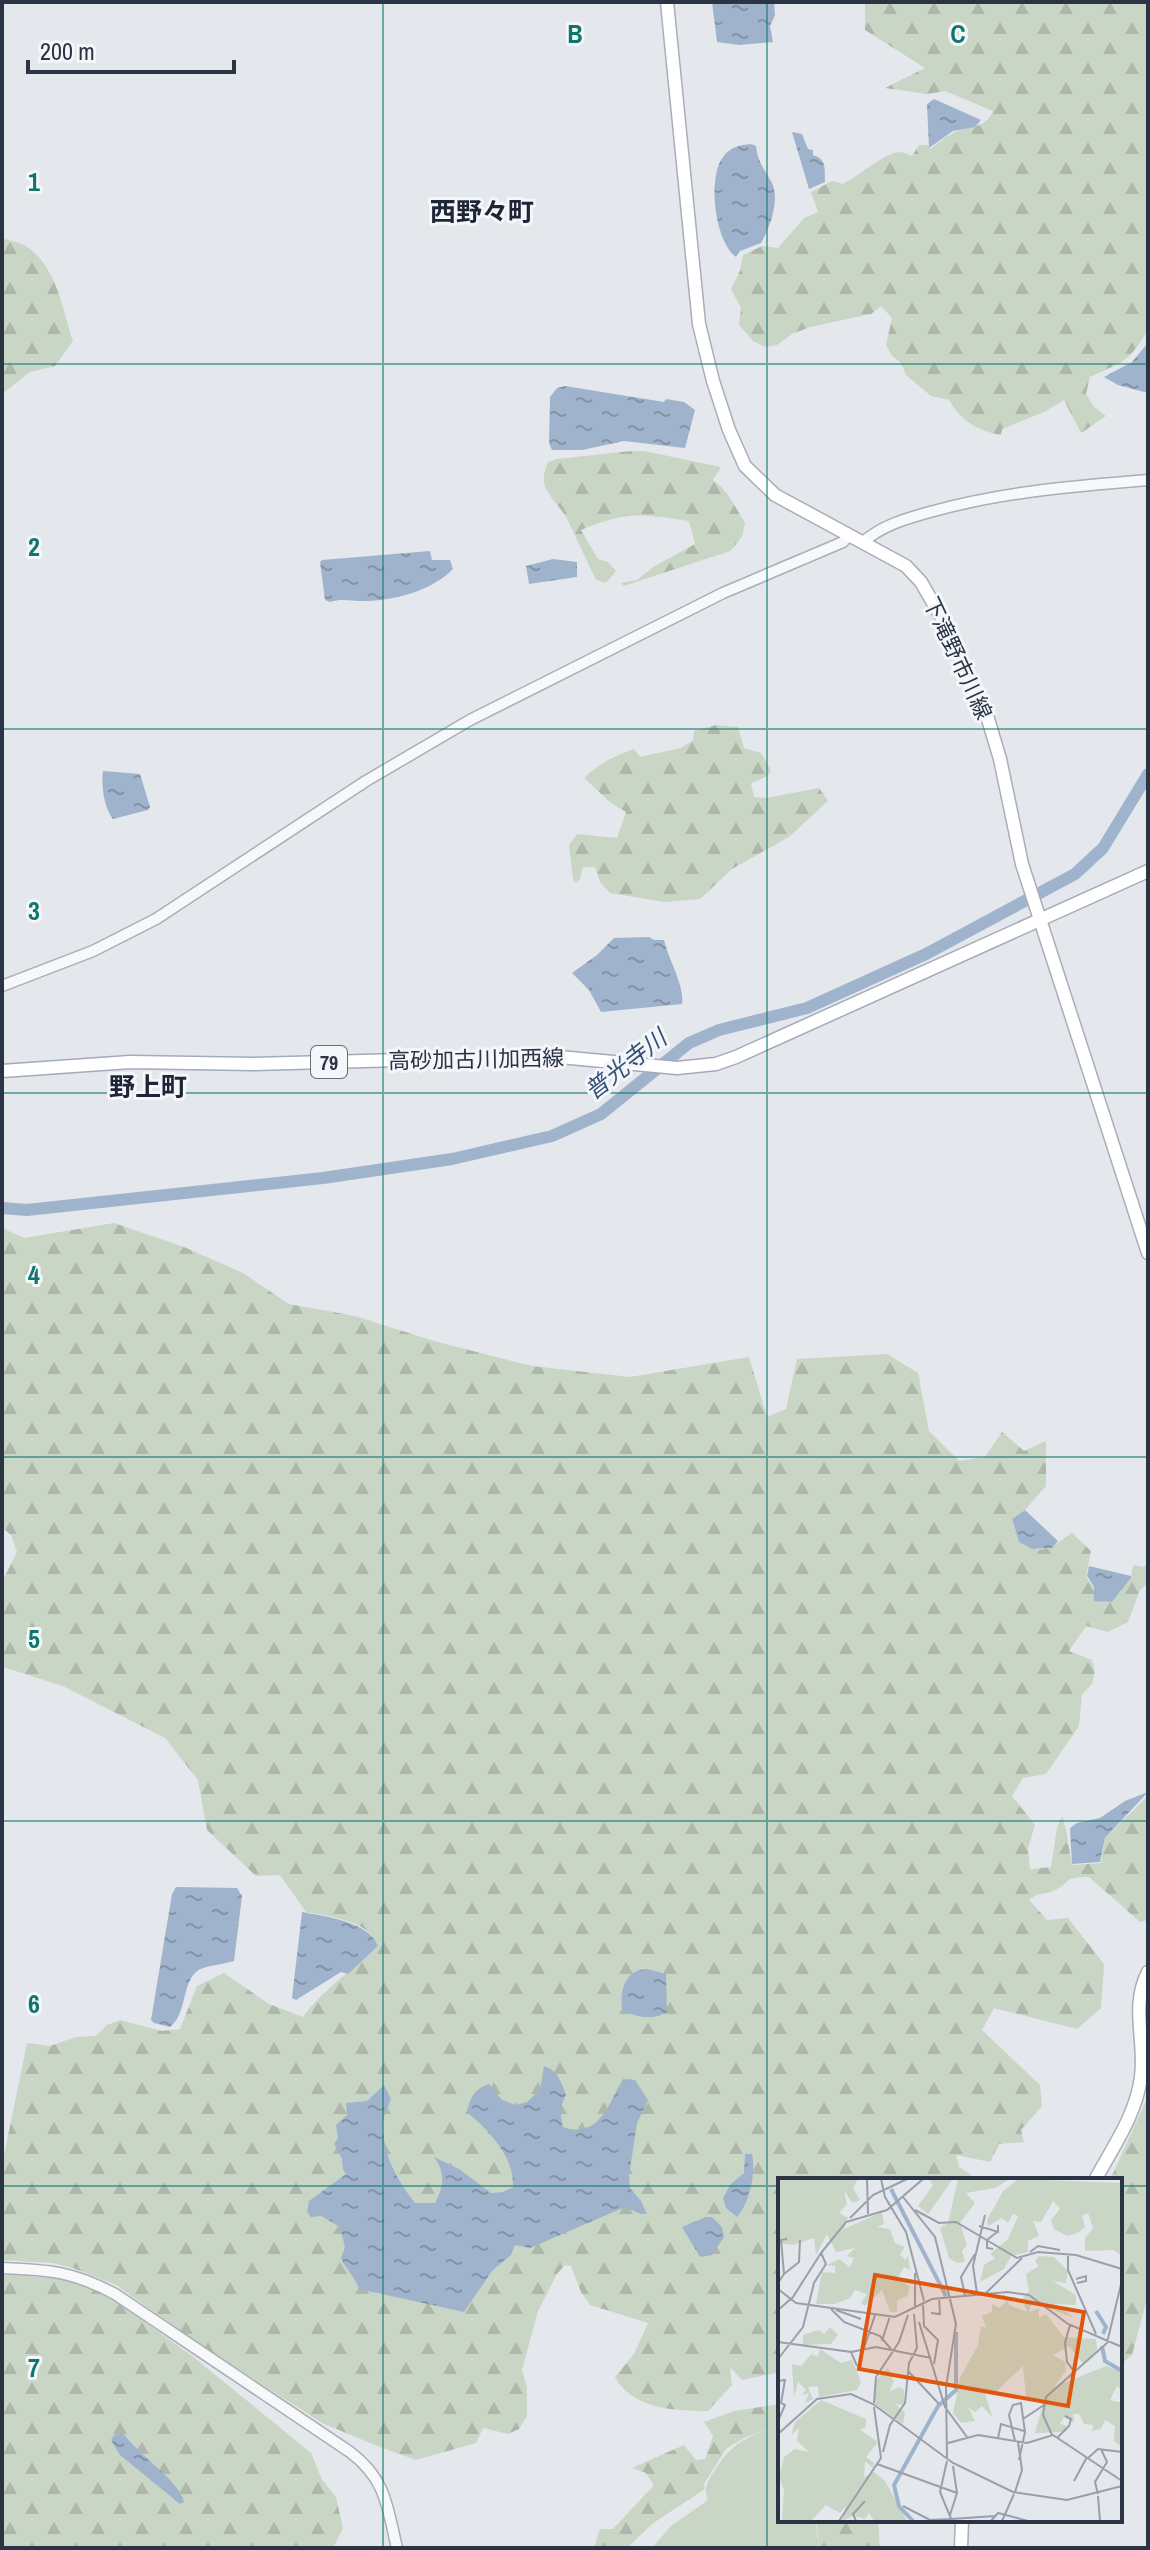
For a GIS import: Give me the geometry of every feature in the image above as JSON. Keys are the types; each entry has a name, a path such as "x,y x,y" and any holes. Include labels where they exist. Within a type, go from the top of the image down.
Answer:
{"main road":[{"name":"下滝野市川線","path":"667,2 699,324 729,430 745,466 755,478 775,495 906,566 925,589 947,627 995,740 1014,833 1148,1253"},
{"name":"高砂加古川加西線","path":"2,1071 130,1062 254,1064 549,1056 672,1067 706,1066 736,1057 1039,913 1148,871"},
{"path":"1096,2178 1130,2118 1139,2094 1142,2072 1137,2013 1141,1985 1148,1972"},
{"path":"961,2548 962,2522"}],"street":[{"path":"863,542 874,532 895,522 998,495 1148,480"},
{"path":"2,986 93,951 156,919 366,781 470,720 647,629 771,571 843,542 849,535"},
{"path":"2,2268 53,2270 88,2280 115,2294 350,2452 371,2470 384,2493 397,2548"}],"green space":[{"path":"865,2 1148,2 1148,330 1124,360 1090,377 1086,394 1094,407 1106,416 1081,433 1064,400 1002,429 1001,435 971,424 949,400 931,396 906,375 901,363 892,356 886,345 892,318 881,306 871,314 810,327 792,334 777,345 765,347 753,341 739,325 741,308 731,289 740,271 743,255 762,246 778,248 804,218 818,212 811,192 832,181 843,184 894,153 912,156 919,145 928,145 930,149 953,133 986,121 993,111 945,91 927,94 885,88 925,68 865,30"},
{"path":"2,238 26,246 45,265 57,289 73,341 55,366 30,372 2,394"},
{"path":"631,451 721,467 713,480 727,494 745,523 742,537 730,551 624,586 621,583 637,580 653,567 695,544 689,521 623,517 581,530 598,559 608,562 616,571 606,583 596,580 567,518 545,486 545,471 548,462 557,459"},
{"path":"716,725 738,727 744,748 761,753 771,770 768,776 751,783 754,797 766,798 819,788 828,801 789,837 732,869 700,899 664,902 610,893 600,882 595,867 583,867 576,883 573,880 569,845 577,834 617,838 626,812 611,803 584,778 613,757 634,749 640,757 681,748 693,740 694,731"},
{"path":"114,1223 184,1247 243,1273 289,1304 355,1316 434,1341 532,1366 630,1377 749,1357 767,1417 786,1409 797,1359 887,1354 918,1373 929,1431 959,1461 985,1457 1002,1432 1024,1451 1046,1441 1046,1486 1025,1510 1012,1519 1019,1542 1035,1549 1047,1548 1072,1533 1091,1551 1086,1577 1094,1588 1094,1601 1112,1602 1131,1578 1133,1565 1143,1567 1148,1563 1148,1583 1140,1590 1128,1622 1108,1632 1086,1626 1069,1651 1092,1660 1095,1672 1092,1684 1082,1694 1079,1726 1046,1774 1023,1778 1012,1796 1035,1825 1028,1848 1030,1869 1051,1867 1062,1816 1072,1865 1101,1863 1105,1838 1148,1796 1148,1920 1140,1922 1089,1877 1070,1879 1059,1888 1029,1900 1047,1920 1068,1918 1104,1964 1101,2008 1077,2029 994,2008 982,2030 1040,2085 1042,2106 1021,2130 1024,2142 999,2144 990,2162 956,2155 959,2167 970,2174 971,2178 778,2178 778,2372 742,2380 730,2367 732,2385 708,2411 669,2409 643,2402 623,2388 615,2377 634,2354 648,2323 590,2305 571,2266 565,2265 538,2311 522,2370 527,2387 527,2416 519,2429 508,2434 483,2428 476,2443 416,2460 322,2423 198,2343 116,2285 53,2263 2,2260 2,2165 27,2043 50,2046 76,2037 96,2036 107,2025 120,2020 162,2031 180,2029 197,1986 224,1973 269,2004 303,2017 329,1989 378,1946 374,1938 358,1925 306,1912 280,1875 256,1876 207,1830 198,1780 165,1738 63,1686 3,1667 2,1582 17,1552 11,1535 5,1530 2,1532 2,1228 24,1238"},
{"path":"1148,2096 1148,2295 1132,2355 1122,2363 1122,2178 1111,2178"},
{"path":"2,2274 75,2280 115,2301 191,2355 311,2453 322,2480 336,2497 343,2528 333,2548 2,2548"},
{"path":"778,2404 778,2424 726,2449 704,2484 705,2489 652,2524 627,2548 594,2548 600,2529 613,2529 654,2485 646,2473 632,2468 684,2445 696,2460 705,2459 713,2436 704,2422 734,2411"},
{"path":"778,2424 778,2522 815,2522 819,2548 652,2548 671,2526 708,2500 708,2481 722,2460 742,2441"},
{"path":"816,2522 878,2522 880,2548 819,2548"}],"water":[{"path":"712,2 774,2 775,15 770,26 773,42 739,45 717,42"},
{"path":"934,99 981,120 975,127 953,131 929,148 927,104"},
{"path":"792,132 802,134 808,149 813,150 813,155 823,163 825,182 809,189"},
{"path":"756,146 759,160 774,188 775,204 761,243 740,251 736,257 718,224 715,179 726,154 736,147"},
{"path":"1148,343 1148,393 1118,385 1104,377 1132,362"},
{"path":"565,386 664,402 666,399 684,402 695,410 685,448 624,441 582,450 552,450 549,443 550,397 557,388"},
{"path":"430,551 432,560 450,560 453,569 423,589 375,601 325,600 322,560"},
{"path":"553,559 577,562 577,577 529,584 526,566"},
{"path":"103,771 140,774 150,807 148,810 113,819 104,796"},
{"path":"614,938 664,940 679,981 682,1004 601,1012 589,990 572,973"},
{"path":"1025,1510 1058,1541 1052,1548 1032,1549 1019,1542 1012,1519"},
{"path":"1089,1566 1131,1578 1112,1602 1094,1601 1094,1587 1087,1576"},
{"path":"1148,1792 1105,1838 1100,1862 1072,1864 1070,1828 1077,1823 1100,1818 1125,1801"},
{"path":"176,1887 237,1888 242,1896 234,1961 196,1972 187,1986 180,2013 170,2027 151,2020 172,1894"},
{"path":"302,1912 356,1926 366,1931 378,1946 348,1974 341,1972 296,2000 292,1998"},
{"path":"647,1969 666,1974 667,2012 650,2017 622,2010 622,1996 628,1977"},
{"path":"544,2066 556,2074 566,2095 561,2110 563,2127 575,2130 594,2124 601,2117 623,2079 635,2080 648,2100 637,2123 630,2188 647,2214 625,2207 530,2248 515,2245 511,2255 492,2271 464,2312 359,2289 341,2258 345,2247 340,2227 321,2216 311,2217 307,2212 309,2201 346,2174 334,2144 338,2138 336,2125 347,2115 346,2103 367,2101 384,2085 391,2099 383,2121 385,2146 397,2176 415,2203 435,2203 438,2197 442,2174 434,2157 459,2169 491,2193 503,2192 513,2187 509,2165 492,2136 467,2112 470,2102 476,2091 489,2084 502,2100 516,2105 527,2102 540,2090"},
{"path":"745,2154 752,2154 752,2178 749,2196 737,2217 726,2208 723,2198 730,2185 744,2173"},
{"path":"712,2217 722,2227 724,2237 712,2255 700,2257 682,2227"},
{"path":"123,2433 174,2485 184,2502 180,2504 120,2455 111,2440 114,2435"}],"waterway":[{"name":"普光寺川","path":"2,1208 27,1210 323,1178 452,1159 552,1136 601,1114 689,1043 719,1030 807,1008 926,954 1075,874 1103,848 1148,774"}],"district":[{"name":"西野々町","path":"482,211"},
{"name":"野上町","path":"148,1086"}]}
